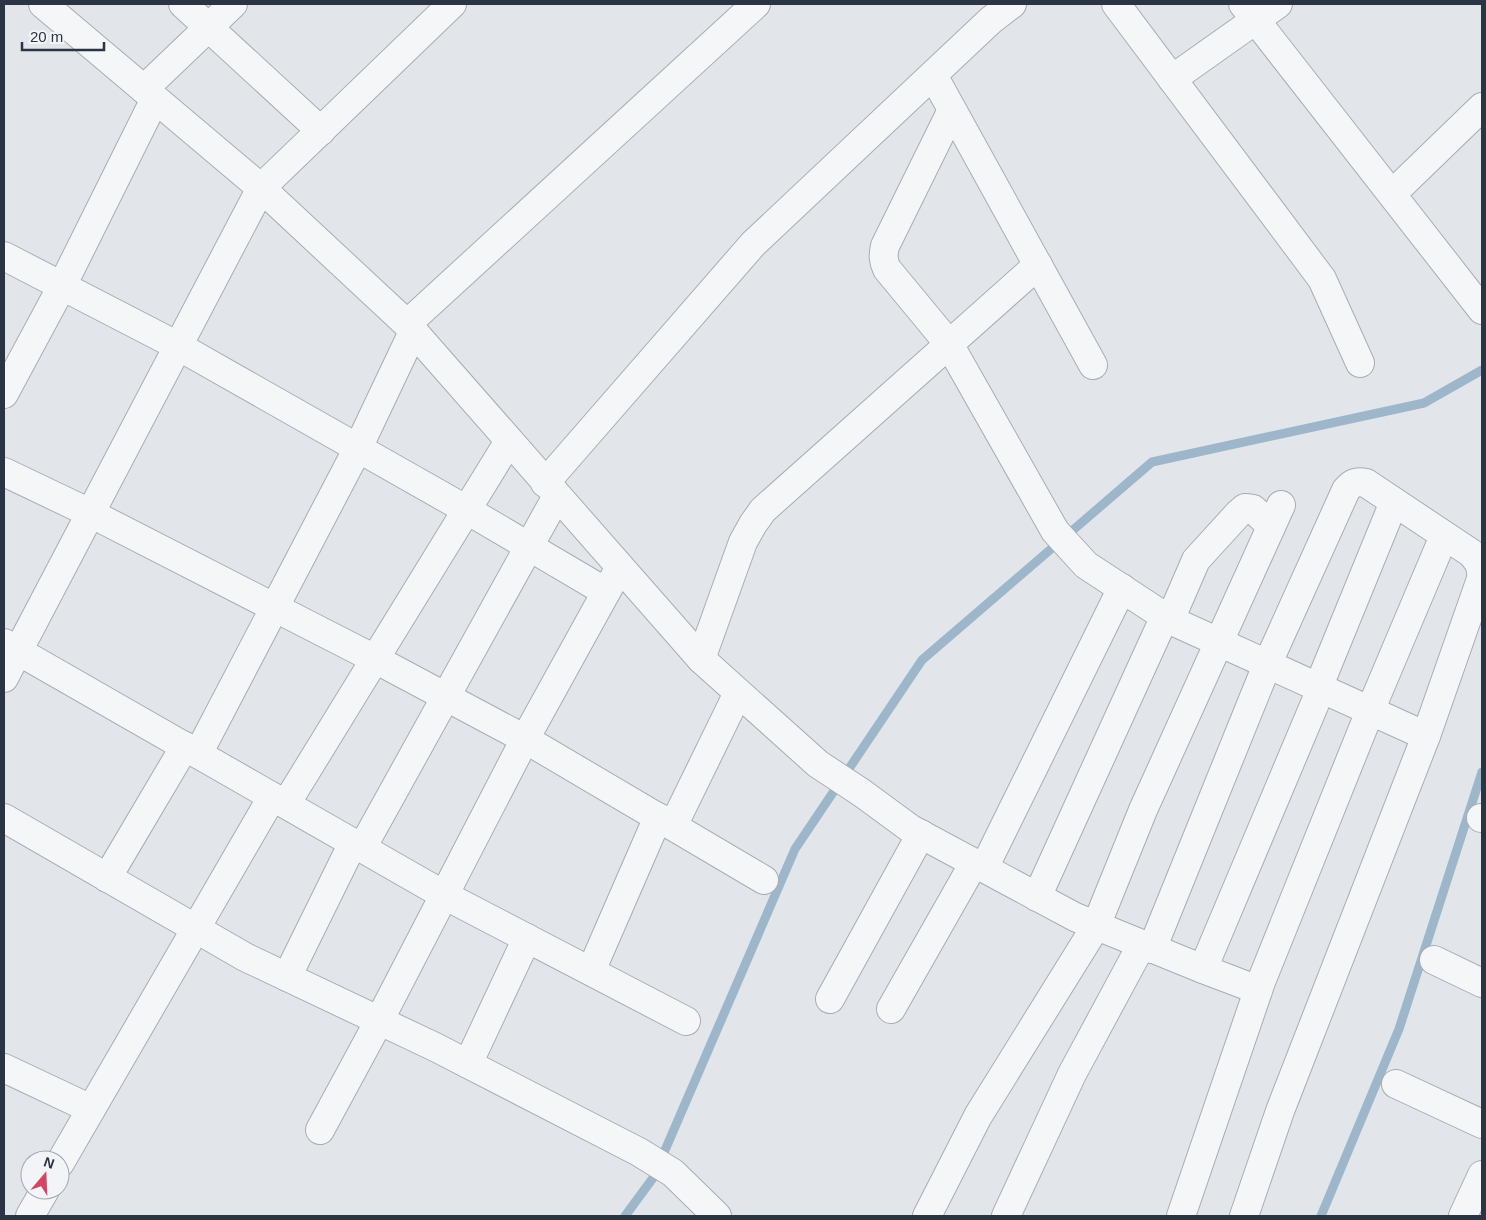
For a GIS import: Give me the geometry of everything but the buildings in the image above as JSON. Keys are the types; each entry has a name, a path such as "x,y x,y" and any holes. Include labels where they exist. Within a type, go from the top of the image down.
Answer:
{"street":[{"path":"43,4 261,188 410,328 702,659 818,764 920,834 1075,917 1258,990"},
{"path":"183,4 321,131"},
{"path":"4,394 62,286 150,94 209,27 233,4"},
{"path":"4,678 11,647 90,514 261,188 452,4"},
{"path":"107,878 192,750 274,607 358,448 410,328 756,4"},
{"path":"287,977 357,845 446,696 529,546 551,490 754,244 991,20 1012,4"},
{"path":"1116,4 1322,279 1360,363"},
{"path":"1172,79 1249,12 1278,4"},
{"path":"1249,12 1482,310"},
{"path":"933,75 1093,365"},
{"path":"1392,194 1482,107"},
{"path":"952,110 885,246 883,254 887,269 949,344 1055,531 1082,561 1168,618 1426,736"},
{"path":"4,256 178,346 467,510 606,592"},
{"path":"702,659 743,542 763,510 1038,265"},
{"path":"67,1150 195,928 375,659 509,441"},
{"path":"4,472 274,607 446,696 525,739 764,880"},
{"path":"1006,1216 1072,1074 1147,946 1268,664 1346,490 1351,484 1358,482 1366,483 1471,554 1478,561 1482,570 1481,579 1426,736 1280,1111 1244,1216"},
{"path":"1203,969 1394,502"},
{"path":"928,1216 978,1116 1096,926 1143,810 1276,515 1245,508 1196,560 1037,897"},
{"path":"1181,1216 1258,990 1370,711 1444,536"},
{"path":"320,1130 379,1021 525,739 620,568"},
{"path":"891,1009 979,866 1122,588"},
{"path":"11,647 444,895 686,1021"},
{"path":"591,971 665,822 738,693"},
{"path":"4,818 245,957 468,1064 639,1152 674,1173 718,1216"},
{"path":"830,999 920,834"},
{"path":"468,1064 527,938"},
{"path":"1434,960 1482,984"},
{"path":"4,1068 91,1109"},
{"path":"1396,1084 1482,1124"},
{"path":"1463,1216 1482,1175"},
{"path":"30,1216 39,1200"}],"waterway":[{"path":"625,1216 653,1178 795,849 922,660 1152,462 1424,403 1482,370"},
{"path":"1321,1216 1399,1029 1482,772"}]}
